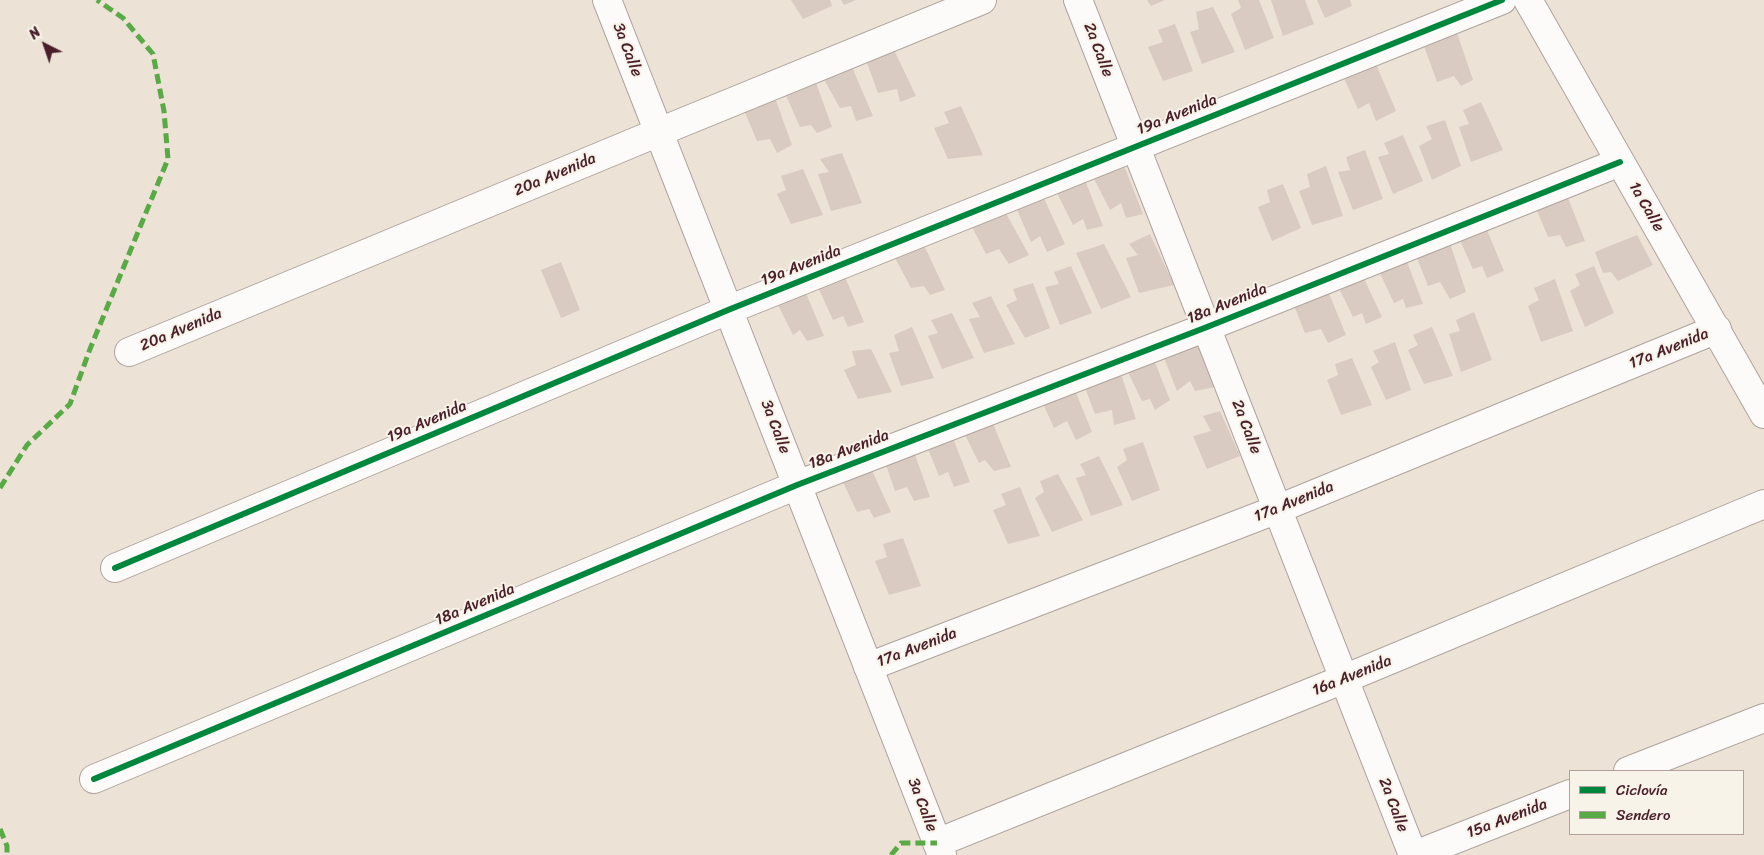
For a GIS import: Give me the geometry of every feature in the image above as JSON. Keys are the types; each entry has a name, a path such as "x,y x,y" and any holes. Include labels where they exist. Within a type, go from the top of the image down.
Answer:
{"street":[{"name":"3a Calle","path":"607,0 940,849"},
{"name":"20a Avenida","path":"129,352 982,0"},
{"name":"2a Calle","path":"1078,0 1414,855"},
{"name":"19a Avenida","path":"115,568 728,310 1502,0"},
{"name":"1a Calle","path":"1528,0 1764,414"},
{"name":"18a Avenida","path":"94,779 797,485 1207,327 1620,162"},
{"name":"17a Avenida","path":"868,667 1278,509 1717,329"},
{"name":"16a Avenida","path":"940,849 1764,504"},
{"path":"1631,770 1764,718"},
{"name":"15a Avenida","path":"1414,855 1569,794"}],"building":[{"path":"791,0 830,0 832,6 803,19"},
{"path":"841,0 856,0 844,5"},
{"path":"1147,0 1165,0 1151,6"},
{"path":"1238,0 1259,0 1274,38 1245,50 1231,14 1241,8"},
{"path":"1271,0 1305,0 1314,24 1283,36"},
{"path":"1317,0 1350,0 1352,6 1325,18"},
{"path":"1213,7 1235,52 1202,64 1190,32 1199,29 1196,12"},
{"path":"1175,24 1193,71 1163,81 1148,47 1163,42 1158,30"},
{"path":"1456,30 1473,80 1461,86 1454,76 1437,82 1424,46"},
{"path":"894,50 916,96 900,102 897,89 878,93 866,60"},
{"path":"1376,64 1396,111 1376,121 1369,103 1358,109 1343,76"},
{"path":"852,67 873,116 856,121 851,106 840,108 822,76"},
{"path":"815,80 832,127 817,133 811,125 800,127 784,91"},
{"path":"775,98 792,145 777,153 770,139 757,141 743,108"},
{"path":"1481,102 1503,150 1471,162 1459,127 1469,124 1463,110"},
{"path":"961,106 983,155 948,159 934,128 949,123 944,112"},
{"path":"1445,120 1461,166 1432,180 1419,146 1432,139 1426,126"},
{"path":"1403,135 1423,181 1393,194 1378,157 1389,154 1384,143"},
{"path":"1365,150 1383,199 1353,210 1338,172 1350,170 1346,157"},
{"path":"842,153 862,203 831,211 818,174 829,172 820,159"},
{"path":"1123,163 1143,214 1126,218 1121,203 1110,210 1092,175"},
{"path":"1326,166 1343,216 1312,225 1299,191 1310,187 1307,174"},
{"path":"803,169 823,215 791,224 777,194 786,190 781,176"},
{"path":"1085,180 1103,226 1087,230 1083,219 1073,225 1056,191"},
{"path":"1283,184 1301,228 1272,241 1258,207 1270,202 1267,190"},
{"path":"1564,188 1585,241 1566,247 1560,235 1548,237 1533,201"},
{"path":"1043,196 1065,244 1047,252 1040,236 1031,242 1015,205"},
{"path":"1003,208 1029,255 1009,264 999,249 986,254 970,223"},
{"path":"1484,223 1504,271 1487,278 1482,266 1473,269 1457,234"},
{"path":"1150,234 1174,285 1139,293 1126,258 1138,255 1129,244"},
{"path":"1637,235 1653,265 1618,281 1611,272 1603,273 1595,252"},
{"path":"1449,240 1466,292 1450,299 1440,282 1428,286 1415,253"},
{"path":"922,241 945,290 930,295 924,286 911,288 893,254"},
{"path":"1104,244 1131,297 1101,309 1076,253"},
{"path":"1404,254 1423,304 1406,308 1403,299 1394,303 1377,267"},
{"path":"561,262 580,310 561,318 541,270"},
{"path":"1071,266 1092,313 1060,325 1045,287 1059,284 1054,272"},
{"path":"1594,266 1614,313 1585,327 1570,291 1580,285 1575,274"},
{"path":"843,272 864,322 848,327 843,316 833,320 817,285"},
{"path":"1361,272 1382,317 1366,324 1362,313 1353,317 1336,282"},
{"path":"1555,279 1573,331 1541,342 1528,306 1539,300 1534,288"},
{"path":"1033,283 1050,328 1025,338 1006,305 1017,300 1013,289"},
{"path":"1326,286 1346,335 1328,343 1321,329 1305,333 1293,303"},
{"path":"805,291 824,336 807,341 800,330 793,335 777,303"},
{"path":"991,296 1015,344 984,353 969,319 980,317 972,303"},
{"path":"1474,312 1492,360 1461,372 1449,334 1460,331 1456,320"},
{"path":"952,313 974,358 942,369 928,336 938,333 931,320"},
{"path":"912,327 934,378 901,386 889,353 899,351 894,335"},
{"path":"1432,327 1453,376 1424,384 1408,350 1418,345 1413,335"},
{"path":"1196,338 1215,387 1195,391 1190,381 1177,391 1161,350"},
{"path":"1395,342 1411,390 1386,400 1371,367 1379,362 1373,351"},
{"path":"871,349 892,392 858,399 844,370 856,365 852,351"},
{"path":"1152,355 1170,400 1155,410 1150,399 1142,401 1126,368"},
{"path":"1352,358 1372,405 1341,415 1327,380 1338,375 1335,364"},
{"path":"1118,365 1136,419 1114,425 1112,410 1095,414 1082,380"},
{"path":"1072,383 1092,432 1076,440 1067,421 1054,428 1040,397"},
{"path":"1220,411 1240,456 1207,469 1193,436 1211,431 1203,416"},
{"path":"991,419 1011,467 994,471 985,460 979,463 962,429"},
{"path":"951,433 970,482 954,487 948,472 939,476 926,444"},
{"path":"1143,442 1160,490 1132,501 1117,467 1127,460 1123,449"},
{"path":"913,449 930,497 914,501 907,487 895,491 884,459"},
{"path":"1099,456 1123,505 1091,516 1076,478 1086,475 1080,464"},
{"path":"870,466 891,512 874,518 869,509 857,512 840,476"},
{"path":"1058,474 1083,520 1052,532 1035,498 1044,492 1040,481"},
{"path":"1020,487 1040,536 1008,544 993,510 1006,505 1001,494"},
{"path":"903,538 921,586 889,595 875,561 887,557 883,544"}],"marked path":[{"path":"0,488 27,445 70,404 90,349 168,159 164,111 153,54 123,18 97,0"},
{"path":"0,829 7,846 7,855"},
{"path":"891,855 901,843 937,843"}],"cycle path":[{"path":"115,568 728,310 1502,0"},
{"path":"94,779 797,485 1207,327 1620,162"}]}
